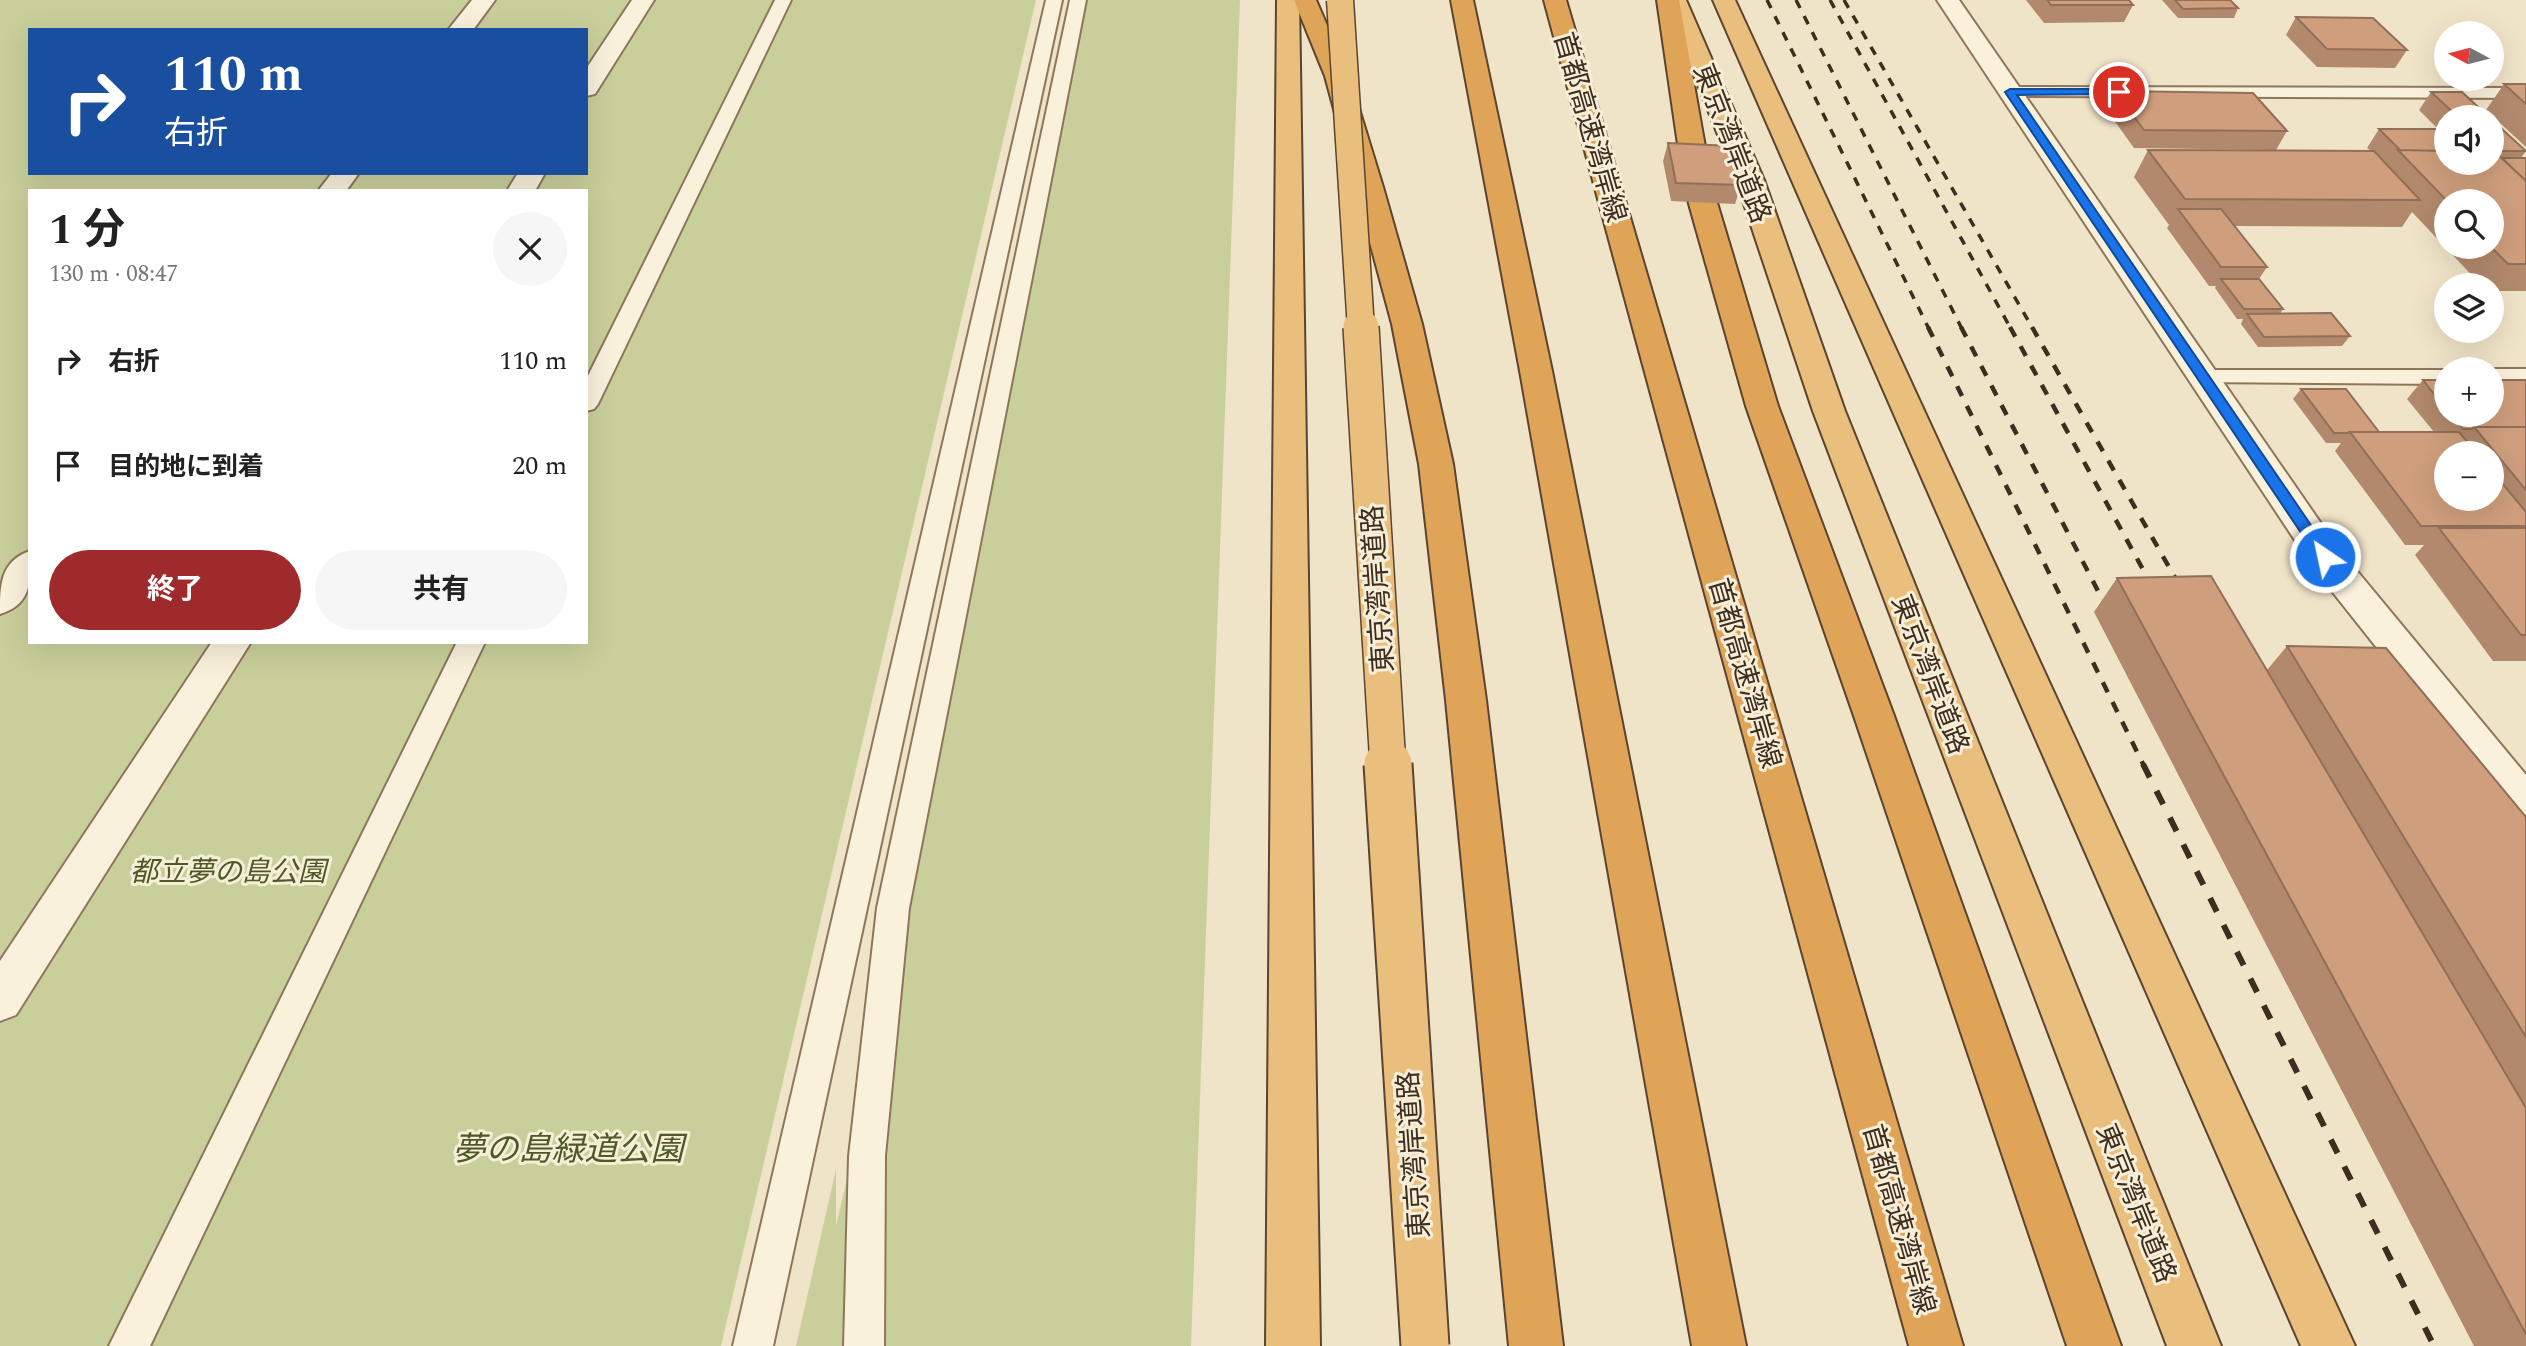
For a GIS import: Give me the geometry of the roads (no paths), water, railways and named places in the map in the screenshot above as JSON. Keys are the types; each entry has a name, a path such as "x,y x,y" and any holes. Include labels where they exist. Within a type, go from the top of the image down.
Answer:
{"highway":[{"path":"1288,0 1297,1340"},
{"path":"1305,0 1337,76 1407,324 1436,464 1466,700 1536,1346"},
{"name":"東京湾岸道路","path":"1339,0 1425,1346"},
{"path":"1462,0 1536,372 1719,1346"},
{"name":"首都高速湾岸線","path":"1555,0 1936,1346"},
{"path":"1668,0 1702,199 1762,406 1873,713 2094,1346"},
{"name":"東京湾岸道路","path":"1675,0 1750,180 1829,411 2194,1346"},
{"path":"1724,0 2328,1346"}],"street":[{"path":"462,28 484,0"},
{"path":"588,86 643,0"},
{"path":"1948,0 2325,557 2526,806"},
{"path":"334,189 344,175"},
{"path":"0,601 28,566"},
{"path":"0,1000 231,644"}],"lane":[{"path":"588,400 783,0"},
{"path":"753,1346 1054,0"},
{"path":"864,1346 867,1156 893,908 1078,0"},
{"path":"2010,92 2526,93"},
{"path":"2203,377 2434,376"},
{"path":"2504,376 2526,376"},
{"path":"129,1346 470,644"}],"railway":[{"path":"1767,0 1929,329"},
{"path":"1796,0 1962,329"},
{"path":"1830,0 2011,329"},
{"path":"1844,0 2033,329"},
{"path":"1928,327 2144,766"},
{"path":"1961,327 2111,616"},
{"path":"2010,327 2157,595"},
{"path":"2032,327 2185,595"},
{"path":"2144,766 2434,1346"}],"park label":[{"name":"都立夢の島公園","path":"228,871"},
{"name":"夢の島緑道公園","path":"568,1148"}]}
